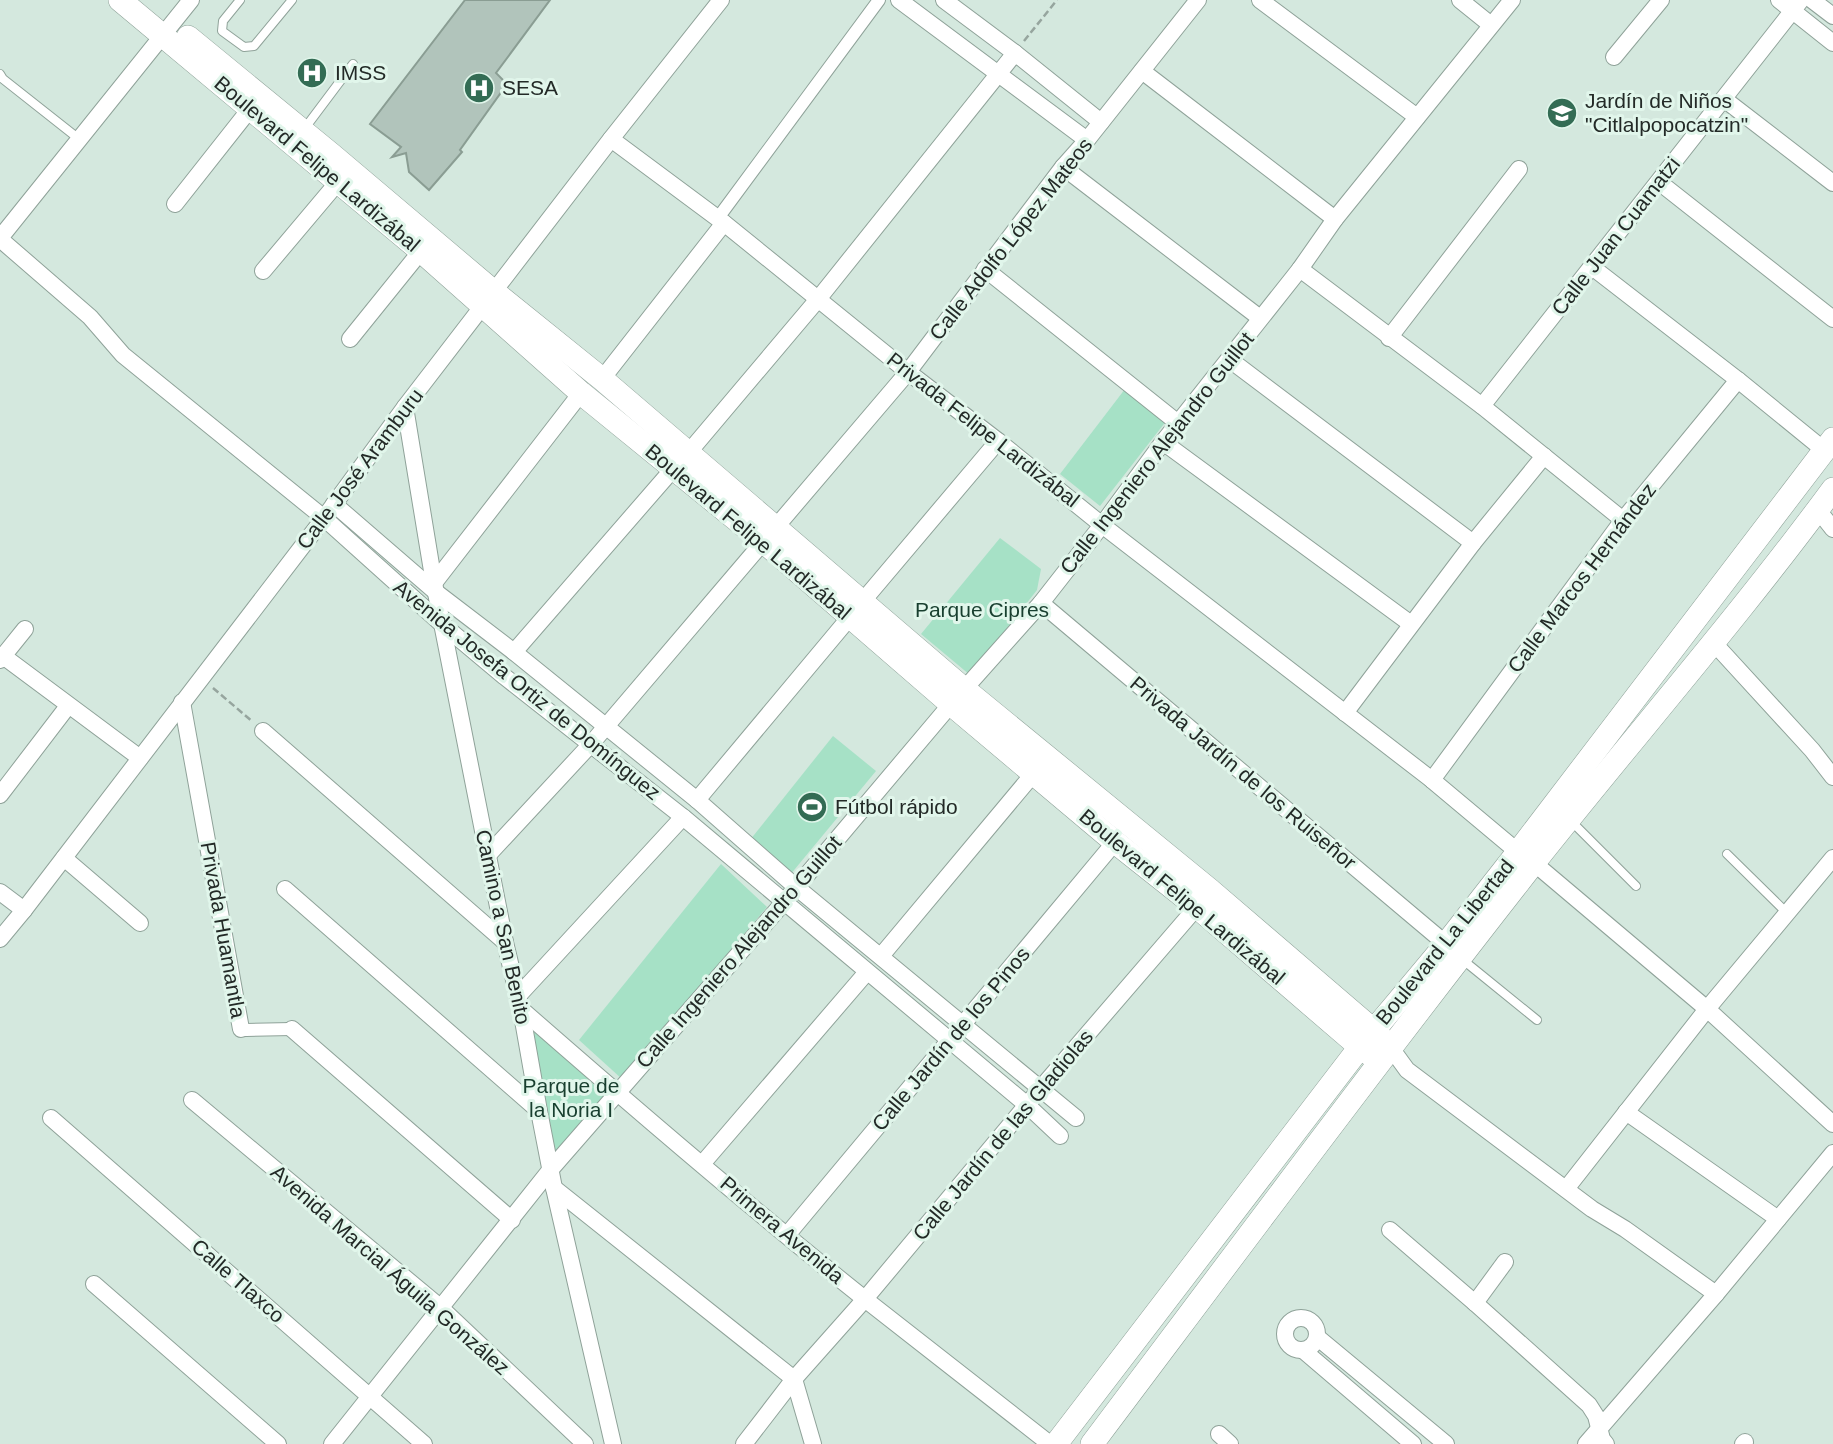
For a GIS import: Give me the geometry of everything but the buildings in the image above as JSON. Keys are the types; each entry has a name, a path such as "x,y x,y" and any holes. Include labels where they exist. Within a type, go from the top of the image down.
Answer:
{"main road":[{"name":"Boulevard Felipe Lardizábal","path":"120,0 167,29 303,131 331,168 421,251 602,379 681,461"},
{"name":"Boulevard Felipe Lardizábal","path":"145,0 167,29 250,109 331,168 489,299 581,393 681,461 957,697 1204,899 1385,1055"},
{"name":"Boulevard La Libertad","path":"1092,1444 1385,1055 1453,951 1526,858 1828,444"},
{"name":"Boulevard La Libertad","path":"1526,858 1570,819 1833,489"},
{"name":"Boulevard Felipe Lardizábal","path":"957,697 1034,773 1115,842 1204,899"},
{"name":"Boulevard La Libertad","path":"1056,1444 1367,1038 1453,951"}],"street":[{"path":"0,239 191,0"},
{"name":"Calle José Aramburu","path":"0,939 324,518 405,407 721,0"},
{"path":"602,379 721,220 879,0"},
{"path":"899,0 1087,140"},
{"path":"944,0 1101,122"},
{"name":"Calle Adolfo López Mateos","path":"488,855 592,744 908,372 1063,167 1198,0"},
{"path":"1260,0 1416,117"},
{"path":"1460,0 1491,25"},
{"name":"Calle Ingeniero Alejandro Guillot","path":"332,1444 551,1169 1041,603 1163,442 1300,269 1335,219 1512,0"},
{"path":"1614,57 1661,0"},
{"path":"1779,0 1797,5 1833,43"},
{"path":"1812,0 1833,16"},
{"name":"Calle Juan Cuamatzi","path":"1482,406 1797,5"},
{"path":"513,652 681,461 818,298 1015,53"},
{"path":"1142,71 1335,219"},
{"path":"1724,99 1833,183"},
{"path":"175,204 250,109"},
{"name":"Privada Felipe Lardizábal","path":"611,139 721,220 1102,525 1432,780 1707,1009 1833,1124"},
{"path":"1063,167 1260,318"},
{"path":"264,271 331,168"},
{"path":"1389,338 1520,169"},
{"path":"1659,182 1833,319"},
{"name":"Avenida Josefa Ortiz de Domínguez","path":"0,239 90,317 124,355 324,518 443,625 683,817 1027,1105 1060,1136"},
{"path":"350,339 421,251"},
{"path":"1592,267 1738,380 1828,444"},
{"path":"1300,269 1482,406 1623,520"},
{"path":"985,270 1178,424"},
{"path":"1229,359 1473,543"},
{"name":"Calle Marcos Hernández","path":"1432,780 1623,520 1738,380"},
{"path":"435,588 581,393"},
{"name":"Camino a San Benito","path":"405,407 435,588 554,1188 613,1444"},
{"path":"697,800 998,441"},
{"path":"1163,442 1411,624"},
{"path":"1345,713 1473,543 1544,456"},
{"name":"Avenida Josefa Ortiz de Domínguez","path":"334,504 697,800 796,887 1076,1118"},
{"path":"1818,510 1833,529"},
{"name":"Privada Jardín de los Ruiseñor","path":"1041,603 1453,951"},
{"path":"25,629 1,658 140,758"},
{"path":"1713,642 1833,776"},
{"name":"Privada Huamantla","path":"181,702 241,1029 292,1029 512,1220"},
{"path":"0,795 68,706"},
{"path":"263,731 505,942"},
{"path":"881,956 1034,773"},
{"path":"519,1002 683,817"},
{"name":"Calle Jardín de los Pinos","path":"787,1235 1115,842"},
{"path":"64,858 140,923"},
{"path":"1566,1188 1707,1009 1833,858"},
{"path":"285,889 539,1111"},
{"path":"0,892 24,910"},
{"name":"Calle Jardín de las Gladiolas","path":"744,1444 793,1378 865,1299 1041,1088 1204,899"},
{"path":"702,1164 867,972"},
{"name":"Primera Avenida","path":"519,1002 617,1093 787,1235 1049,1444"},
{"path":"1385,1055 1592,1209 1625,1229 1716,1294"},
{"name":"Avenida Marcial Águila González","path":"192,1100 442,1308 585,1444"},
{"path":"1626,1112 1778,1219"},
{"name":"Calle Tlaxco","path":"51,1118 424,1444"},
{"path":"1586,1444 1605,1430 1833,1153"},
{"path":"554,1188 793,1378 813,1444"},
{"path":"1390,1230 1589,1405 1605,1430"},
{"path":"1475,1303 1506,1262"},
{"path":"94,1284 278,1444"},
{"path":"1304,1351 1313,1346 1317,1337 1316,1327 1309,1320 1299,1318 1290,1323 1285,1332 1287,1342 1294,1349 1304,1351 1413,1444"},
{"path":"1317,1337 1446,1444"}],"lane":[{"path":"240,0 223,21 222,31 244,47 254,46 292,0"},
{"path":"303,131 353,64"},
{"path":"0,74 79,139"},
{"path":"1570,819 1636,886"},
{"path":"1727,854 1787,913"},
{"path":"1453,951 1537,1020"}],"path":[{"path":"1015,53 1057,0"},
{"path":"201,677 263,731"}],"green space":[{"path":"1125,389 1167,420 1100,506 1060,474"},
{"name":"Parque Cipres","path":"1000,538 1041,569 1037,590 970,675 921,634"},
{"name":"Fútbol rápido","path":"833,736 876,771 790,875 750,840"},
{"path":"721,864 767,907 622,1079 579,1040"},
{"name":"Parque de la Noria I","path":"531,1022 605,1096 556,1155"}],"place":[{"name":"IMSS","path":"312,73"},
{"name":"SESA","path":"479,88"},
{"name":"Jardín de Niños \"Citlalpopocatzin\"","path":"1562,113"},
{"name":"Fútbol rápido","path":"812,807"}]}
